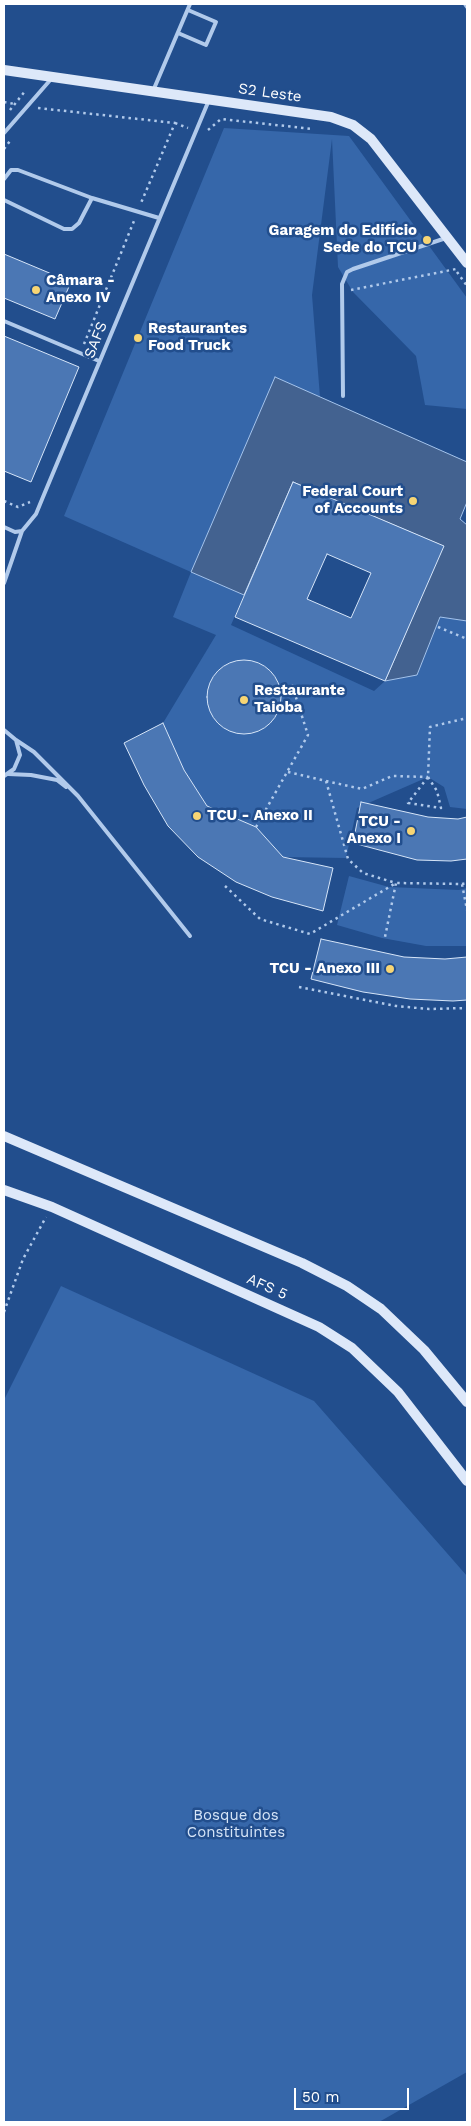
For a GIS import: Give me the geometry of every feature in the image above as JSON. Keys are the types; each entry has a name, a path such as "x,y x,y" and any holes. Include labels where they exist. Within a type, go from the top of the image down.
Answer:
{"main road":[{"name":"S2 Leste","path":"4,70 331,117 354,125 371,139 448,238 464,265"},
{"path":"4,1136 302,1263 347,1286 381,1310 424,1350 467,1402"},
{"name":"AFS 5","path":"4,1190 52,1207 319,1327 352,1348 398,1392 467,1481"}],"lane":[{"path":"153,90 190,4"},
{"path":"178,33 206,46 216,22 188,10"},
{"path":"4,133 54,76"},
{"name":"SAFS","path":"4,583 22,531 36,514 209,100"},
{"path":"4,179 11,170 18,170 92,198 159,218"},
{"path":"4,200 64,229 72,229 79,223 92,198"},
{"path":"343,396 342,284 348,272 353,268 448,238"},
{"path":"4,321 99,361"},
{"path":"4,527 15,532 22,531"},
{"path":"4,730 34,752 78,796 190,936"},
{"path":"6,775 14,769 20,755 16,740"},
{"path":"6,775 31,775 56,780 78,796"}],"path":[{"path":"4,117 26,90"},
{"path":"4,102 15,104"},
{"path":"38,108 175,123 188,129"},
{"path":"206,131 221,119 316,129"},
{"path":"140,204 175,123"},
{"path":"84,344 134,221"},
{"path":"449,262 467,286"},
{"path":"342,291 454,269 464,265"},
{"path":"4,501 18,507 30,502 34,493"},
{"path":"438,627 467,640"},
{"path":"256,827 308,735 291,682"},
{"path":"428,777 408,803 441,808 437,791 428,777 430,727 467,718"},
{"path":"288,772 362,789 392,776 428,777"},
{"path":"326,781 348,859 363,872 396,883 462,884 467,882"},
{"path":"225,886 260,919 310,934 396,883"},
{"path":"385,937 396,883"},
{"path":"462,884 467,910"},
{"path":"299,987 396,1006 429,1009 467,1008"},
{"path":"4,1312 23,1259 52,1207"}],"green space":[{"path":"224,128 349,136 467,298 467,409 425,405 416,356 353,292 338,267 332,139 312,295 320,397 275,378 191,572 64,516"},
{"path":"191,572 244,595 231,625 374,691 385,681 417,675 440,617 467,621 467,809 450,807 444,787 428,777 357,808 346,858 283,857 256,827 207,806 184,770 163,723 216,635 173,617"},
{"path":"349,876 389,887 459,890 467,888 467,946 426,946 382,938 337,925"},
{"name":"Bosque dos Constituintes","path":"61,1286 314,1401 467,1576 467,2072 379,2122 4,2122 4,1400"}],"shaded area":[{"path":"275,377 467,462 467,502 460,519 467,525 467,621 440,617 417,675 385,681 443,546 293,482 244,595 191,572"}],"building":[{"name":"Câmara - Anexo IV","path":"4,254 71,282 55,319 4,298"},
{"path":"4,336 79,367 31,482 4,471"},
{"path":"293,482 444,546 385,681 235,617","holes":["327,554 371,573 351,618 307,599"]},
{"name":"Restaurante Taioba","path":"237,660 251,660 265,666 275,676 281,690 279,711 265,728 251,734 237,734 223,728 213,718 207,704 207,690 213,676 223,666"},
{"name":"TCU - Anexo II","path":"163,723 184,770 207,806 256,827 283,857 333,868 323,911 272,897 236,882 198,857 168,826 144,785 124,743"},
{"name":"TCU - Anexo I","path":"361,802 428,817 458,819 467,817 467,859 451,861 417,860 353,843"},
{"name":"TCU - Anexo III","path":"321,939 404,957 445,959 467,957 467,1000 410,999 363,992 311,979"}],"place":[{"name":"Garagem do Edifício Sede do TCU","path":"427,240"},
{"name":"Câmara - Anexo IV","path":"36,290"},
{"name":"Restaurantes Food Truck","path":"138,338"},
{"name":"Federal Court of Accounts","path":"413,501"},
{"name":"Restaurante Taioba","path":"244,700"},
{"name":"TCU - Anexo II","path":"197,816"},
{"name":"TCU - Anexo I","path":"411,831"},
{"name":"TCU - Anexo III","path":"390,969"}]}
